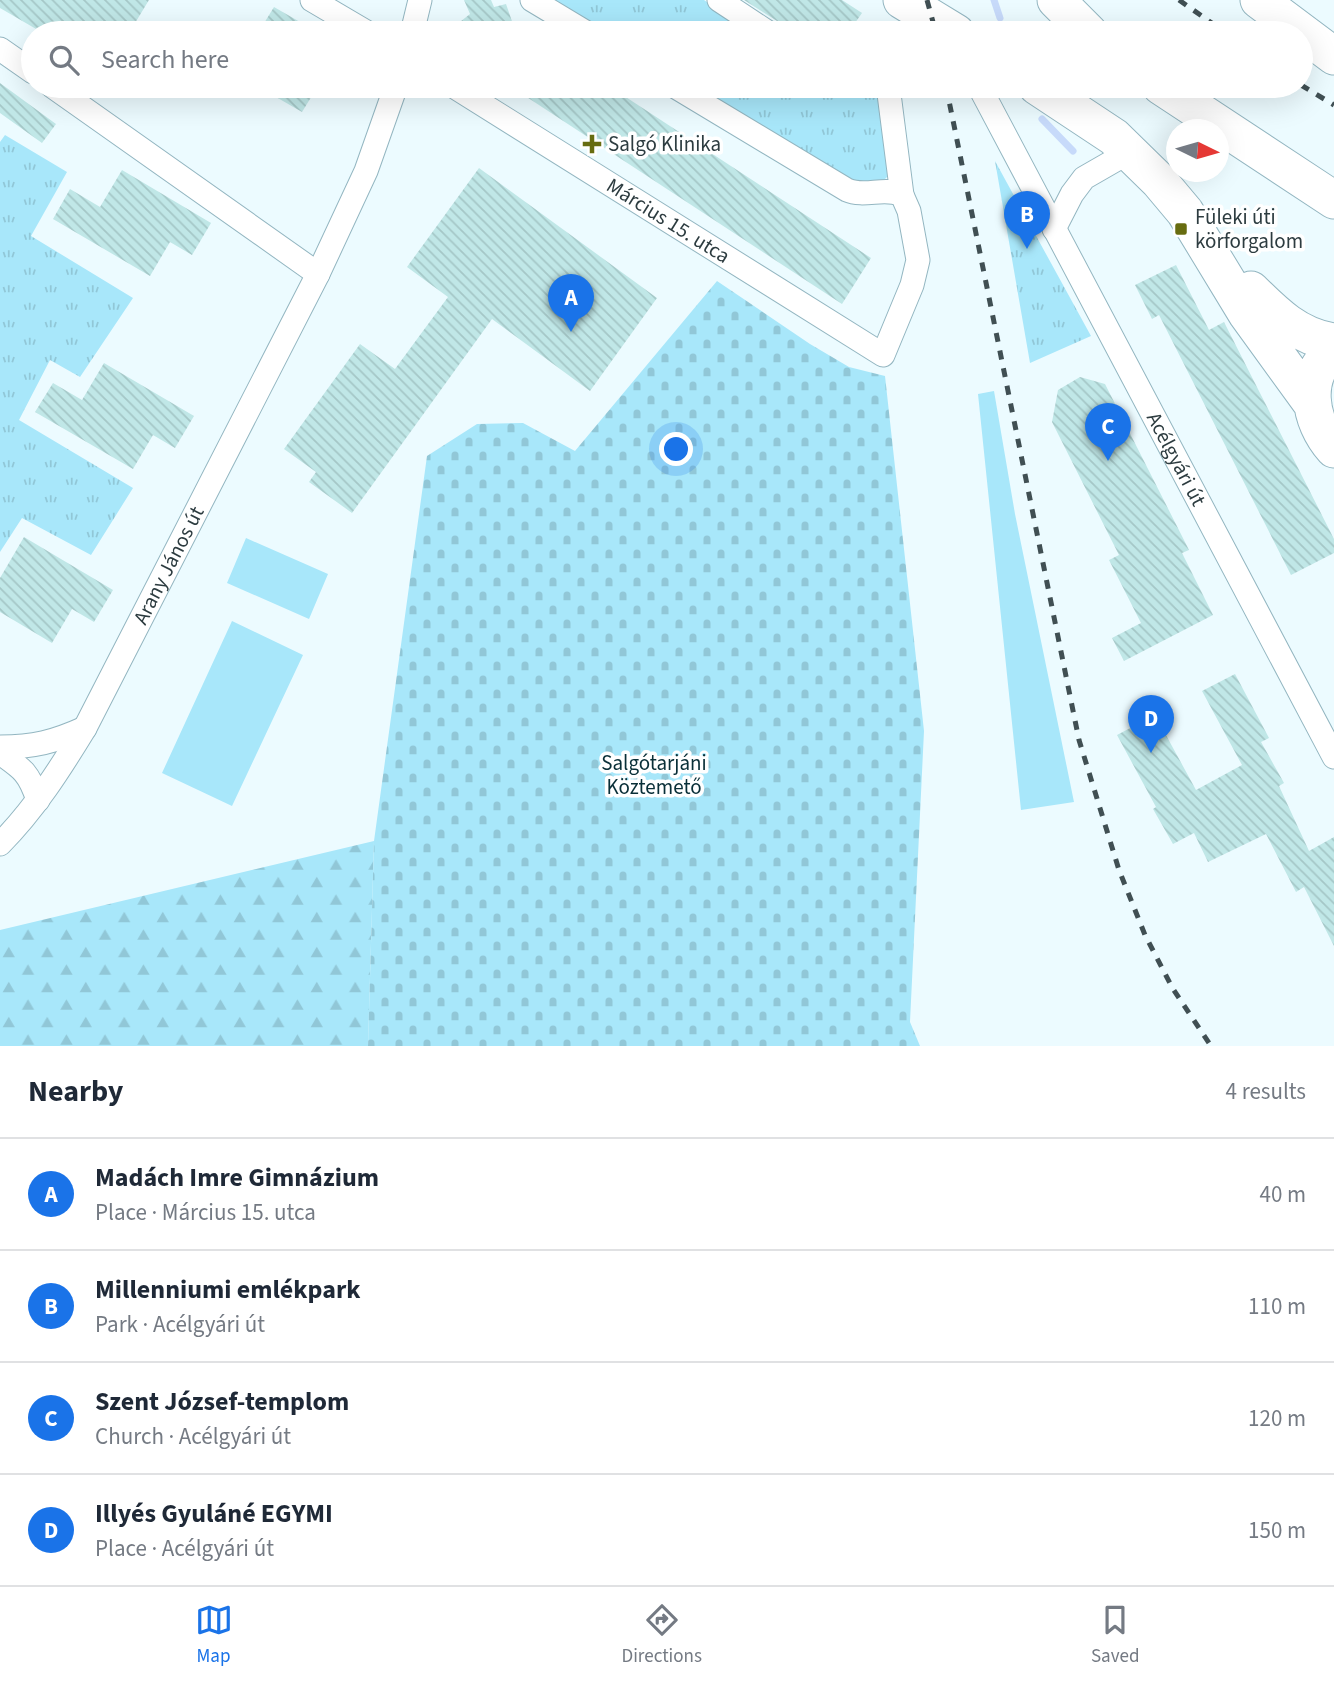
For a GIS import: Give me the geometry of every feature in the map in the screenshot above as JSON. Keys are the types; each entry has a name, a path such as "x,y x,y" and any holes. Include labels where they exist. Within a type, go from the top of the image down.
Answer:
{"main road":[{"path":"902,0 935,21"},
{"path":"1056,0 1077,21"},
{"path":"1259,0 1287,21"},
{"path":"1313,40 1334,56"},
{"path":"1056,98 1131,151 1168,191 1210,250 1247,314 1313,405"},
{"path":"1179,98 1331,199"},
{"path":"1210,250 1282,320 1311,336 1334,342"},
{"path":"1334,350 1317,373 1312,394 1313,416 1322,436 1334,449"}],"street":[{"path":"312,0 348,21"},
{"path":"415,21 420,0"},
{"path":"532,0 567,21"},
{"path":"719,0 751,21"},
{"path":"0,49 21,64"},
{"path":"69,98 318,274"},
{"name":"Arany János út","path":"0,844 38,800 85,728 318,274 366,171 392,98"},
{"name":"Március 15. utca","path":"472,98 883,355 912,285 918,260 909,211 902,195"},
{"path":"694,98 847,190 857,193 890,190 902,195 890,98"},
{"name":"Acélgyári út","path":"985,98 1334,757"},
{"path":"1054,229 1084,177 1131,151"},
{"path":"0,747 30,747 62,739 85,728"},
{"path":"0,753 18,765 30,778 38,800"}],"green space":[{"path":"551,0 704,0 733,21 587,21"},
{"path":"711,98 880,98 890,174 882,182 841,181"},
{"path":"5,135 67,172 31,236 133,298 80,377 50,360 19,420 133,488 91,555 22,518 0,552 0,142"},
{"path":"995,161 1091,336 1030,363"},
{"name":"Salgótarjáni Köztemető","path":"717,281 849,367 885,376 924,731 910,1022 920,1046 368,1046 374,841 427,456 477,424 523,423 575,451"},
{"path":"994,391 1015,514 1074,802 1021,810 978,394"},
{"path":"246,538 328,574 309,619 227,583"},
{"path":"232,621 303,655 232,806 162,773"},
{"path":"374,841 368,1046 0,1046 0,930"}],"building":[{"path":"0,0 149,0 136,21 22,21 0,8"},
{"path":"464,0 491,0 494,7 506,4 512,21 461,21 470,14"},
{"path":"744,0 842,0 862,13 856,21 777,21"},
{"path":"274,7 298,21 265,21"},
{"path":"0,83 56,124 42,143 0,113"},
{"path":"278,98 311,98 302,112"},
{"path":"528,98 627,98 871,258 842,304"},
{"path":"479,168 657,298 590,391 492,319 352,513 309,482 316,472 284,449 360,344 395,369 448,297 407,267"},
{"path":"122,170 211,223 192,255 170,242 150,276 53,219 70,189 100,207"},
{"path":"1176,265 1209,330 1224,322 1334,539 1334,553 1291,575 1159,315 1152,319 1135,285"},
{"path":"104,363 194,416 175,448 153,435 133,469 35,412 53,383 82,400"},
{"path":"1080,377 1105,384 1189,550 1182,553 1213,615 1124,661 1112,638 1141,623 1109,560 1119,555 1052,422 1058,390"},
{"path":"24,537 113,590 94,622 72,609 52,643 0,612 0,578"},
{"path":"1235,674 1269,738 1261,742 1284,783 1279,786 1309,851 1334,837 1334,946 1304,887 1296,892 1266,834 1208,862 1194,833 1173,844 1117,735 1155,715 1196,790 1242,765 1202,691"}],"waterway":[{"path":"994,0 1000,18"},
{"path":"1042,119 1073,151"}],"railway":[{"path":"927,0 933,21"},
{"path":"1179,0 1209,21"},
{"path":"1313,92 1334,105"},
{"path":"948,98 1079,740 1119,870 1145,935 1173,989 1211,1046"}],"place":[{"name":"Salgó Klinika","path":"592,144"},
{"name":"Füleki úti körforgalom","path":"1181,229"},
{"name":"Millenniumi emlékpark","path":"1027,249"},
{"name":"Madách Imre Gimnázium","path":"571,332"},
{"name":"Szent József-templom","path":"1108,461"},
{"name":"Illyés Gyuláné EGYMI","path":"1151,753"}]}
